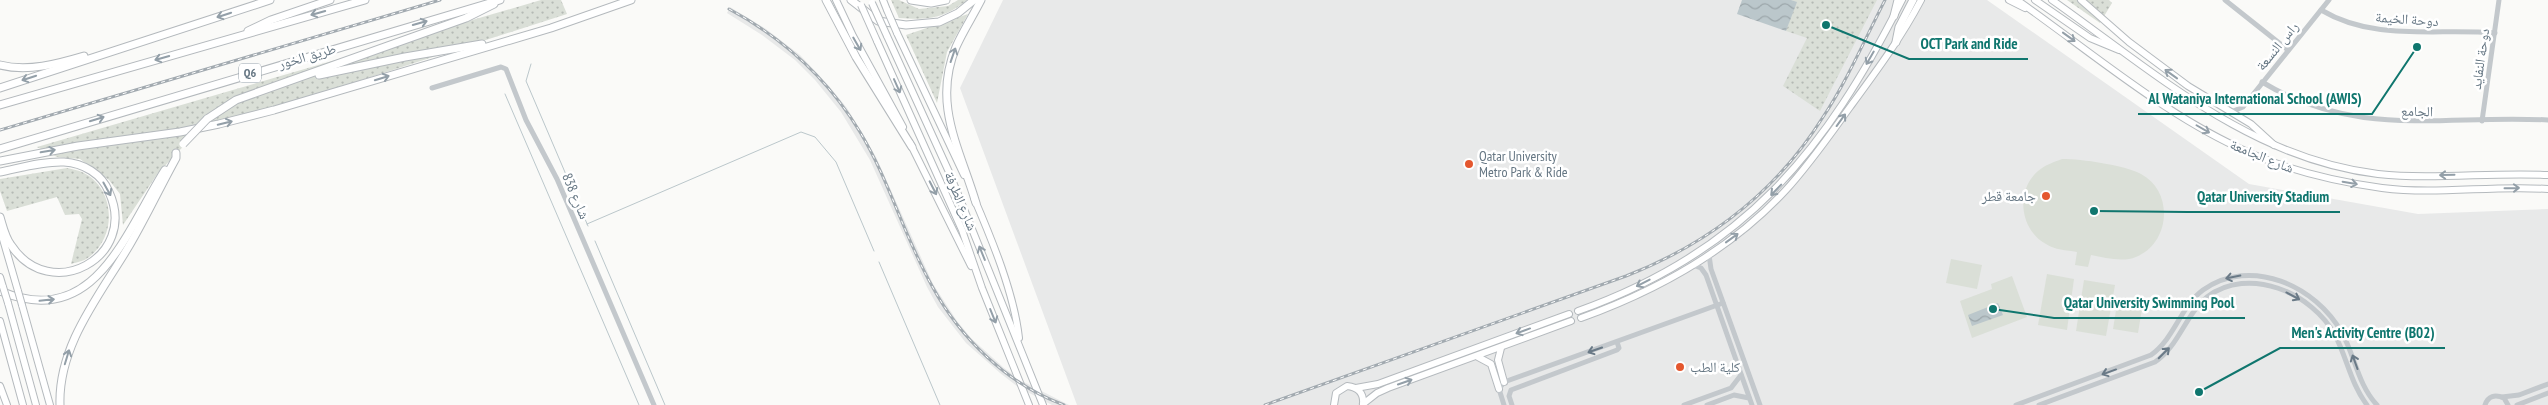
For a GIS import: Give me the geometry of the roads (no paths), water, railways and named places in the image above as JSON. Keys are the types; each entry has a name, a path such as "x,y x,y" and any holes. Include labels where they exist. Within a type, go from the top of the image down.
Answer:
{"highway":[{"path":"0,88 270,0"},
{"path":"242,35 262,23 330,0"},
{"path":"0,106 364,0"},
{"path":"1,289 26,299 52,300 65,296 91,283 110,263 183,144 207,119 236,100 466,18 501,0"},
{"name":"طريق الخور","path":"0,149 501,0"},
{"path":"0,161 78,146 219,124 274,110 511,39 631,0"},
{"path":"826,0 856,57 912,147"},
{"path":"851,0 878,22 898,25 939,22 958,13 974,0"},
{"path":"911,0 931,3 946,0"},
{"path":"976,203 949,123 946,99 948,72 955,48 981,0"},
{"path":"1894,16 1898,0"},
{"path":"1896,42 1900,27 1913,0"},
{"path":"289,82 405,57 511,39"},
{"path":"0,64 14,67 38,67 96,53 109,53"},
{"path":"60,405 63,372 70,347 130,244 176,158 176,153"},
{"path":"0,172 56,162 86,167 101,179 107,187 115,208 115,223 109,243 100,256 79,270 54,273 33,266 17,253 6,237 0,217"}],"main road":[{"path":"836,0 982,288"},
{"path":"883,0 938,116 976,203 1011,300 1018,325 1020,347"},
{"path":"1902,0 1854,86 1814,145 1768,198 1715,241 1687,260 1579,314 1628,299 1693,265 1758,217 1792,183 1868,84 1922,0"},
{"path":"2009,0 2018,6 2030,9"},
{"name":"شارع الجامعة","path":"2017,0 2193,124 2237,148 2280,165 2316,176 2383,188 2548,189"},
{"path":"2036,0 2090,38 2125,52"},
{"name":"شارع الجامعة","path":"2052,0 2198,104 2276,148 2335,166 2385,174 2548,175"},
{"path":"2082,0 2129,42 2188,86 2245,120 2276,148"},
{"name":"شارع الطرفة","path":"860,2 958,221 982,288 1029,405"},
{"name":"شارع الطرفة","path":"872,2 949,172 1043,405"},
{"path":"2198,104 2229,111"},
{"path":"0,229 50,405"},
{"path":"0,277 1,289 8,303 36,405"},
{"path":"1334,405 1335,395 1340,389 1347,386 1356,388 1378,384 1570,318 1501,348 1382,390 1363,404"},
{"path":"0,321 23,405"},
{"path":"1501,348 1498,360 1504,382"},
{"path":"1476,356 1484,358 1490,364 1499,389"},
{"path":"0,386 7,405"},
{"path":"1356,388 1362,395 1363,404"}],"street":[{"path":"2225,0 2288,50"},
{"name":"راس النسعة","path":"2243,107 2329,0"},
{"name":"دوحة النفايد","path":"2482,121 2499,0"},
{"name":"دوحة الخيمة","path":"2321,10 2351,23 2389,31 2495,33"},
{"name":"شارع 838","path":"432,88 501,67 506,69 526,120 557,179 654,405"},
{"name":"الجامع","path":"2262,82 2312,105 2368,118 2420,123 2548,120"},
{"path":"2229,111 2243,107 2245,120"},
{"path":"1709,255 1710,267 1760,405"},
{"path":"1693,265 1705,272 1715,306 1752,405"},
{"path":"2016,405 2142,359 2158,350 2185,308 2204,289 2227,278 2255,275 2288,284 2314,299 2326,310 2349,345 2364,386 2377,405"},
{"path":"2039,405 2154,362 2166,353 2191,314 2209,296 2231,285 2258,284 2292,294 2323,318 2336,336 2358,391 2367,405"},
{"path":"1504,405 1499,389 1504,382 1723,303"},
{"path":"1512,405 1509,396 1511,390 1617,350 1619,348 1617,342"},
{"path":"1684,405 1731,388 1741,375"},
{"path":"2074,384 2077,391"},
{"path":"2485,405 2492,397 2515,396 2548,384"},
{"path":"2531,391 2534,398"},
{"path":"2517,405 2548,393"},
{"path":"1707,405 1734,395 1749,398"},
{"path":"2502,397 2508,405"}],"water":[{"path":"1742,0 1791,0 1797,2 1786,31 1737,14"},
{"path":"1998,303 2003,315 1972,326 1968,315"}],"waterway":[{"path":"531,64 526,81 588,226"},
{"path":"505,94 639,405"},
{"path":"587,224 801,132 815,137 836,162 874,251"},
{"path":"595,241 665,405"},
{"path":"879,262 940,405"}],"railway":[{"path":"0,130 440,0"},
{"path":"1265,405 1626,276 1685,248 1712,231 1738,213 1762,192 1804,144 1840,89 1885,0"},
{"path":"729,9 749,20 786,47 819,77 834,94 870,150 922,267 956,324 987,357 1005,372 1023,385 1064,405"}],"place":[{"name":"OCT Park and Ride","path":"1826,25"},
{"name":"Al Wataniya International School (AWIS)","path":"2417,47"},
{"name":"Qatar University Metro Park & Ride","path":"1469,164"},
{"name":"جامعة قطر","path":"2046,196"},
{"name":"Qatar University Stadium","path":"2094,211"},
{"name":"Qatar University Swimming Pool","path":"1993,309"},
{"name":"كلية الطب","path":"1680,367"},
{"name":"Men's Activity Centre (B02)","path":"2199,392"}]}
